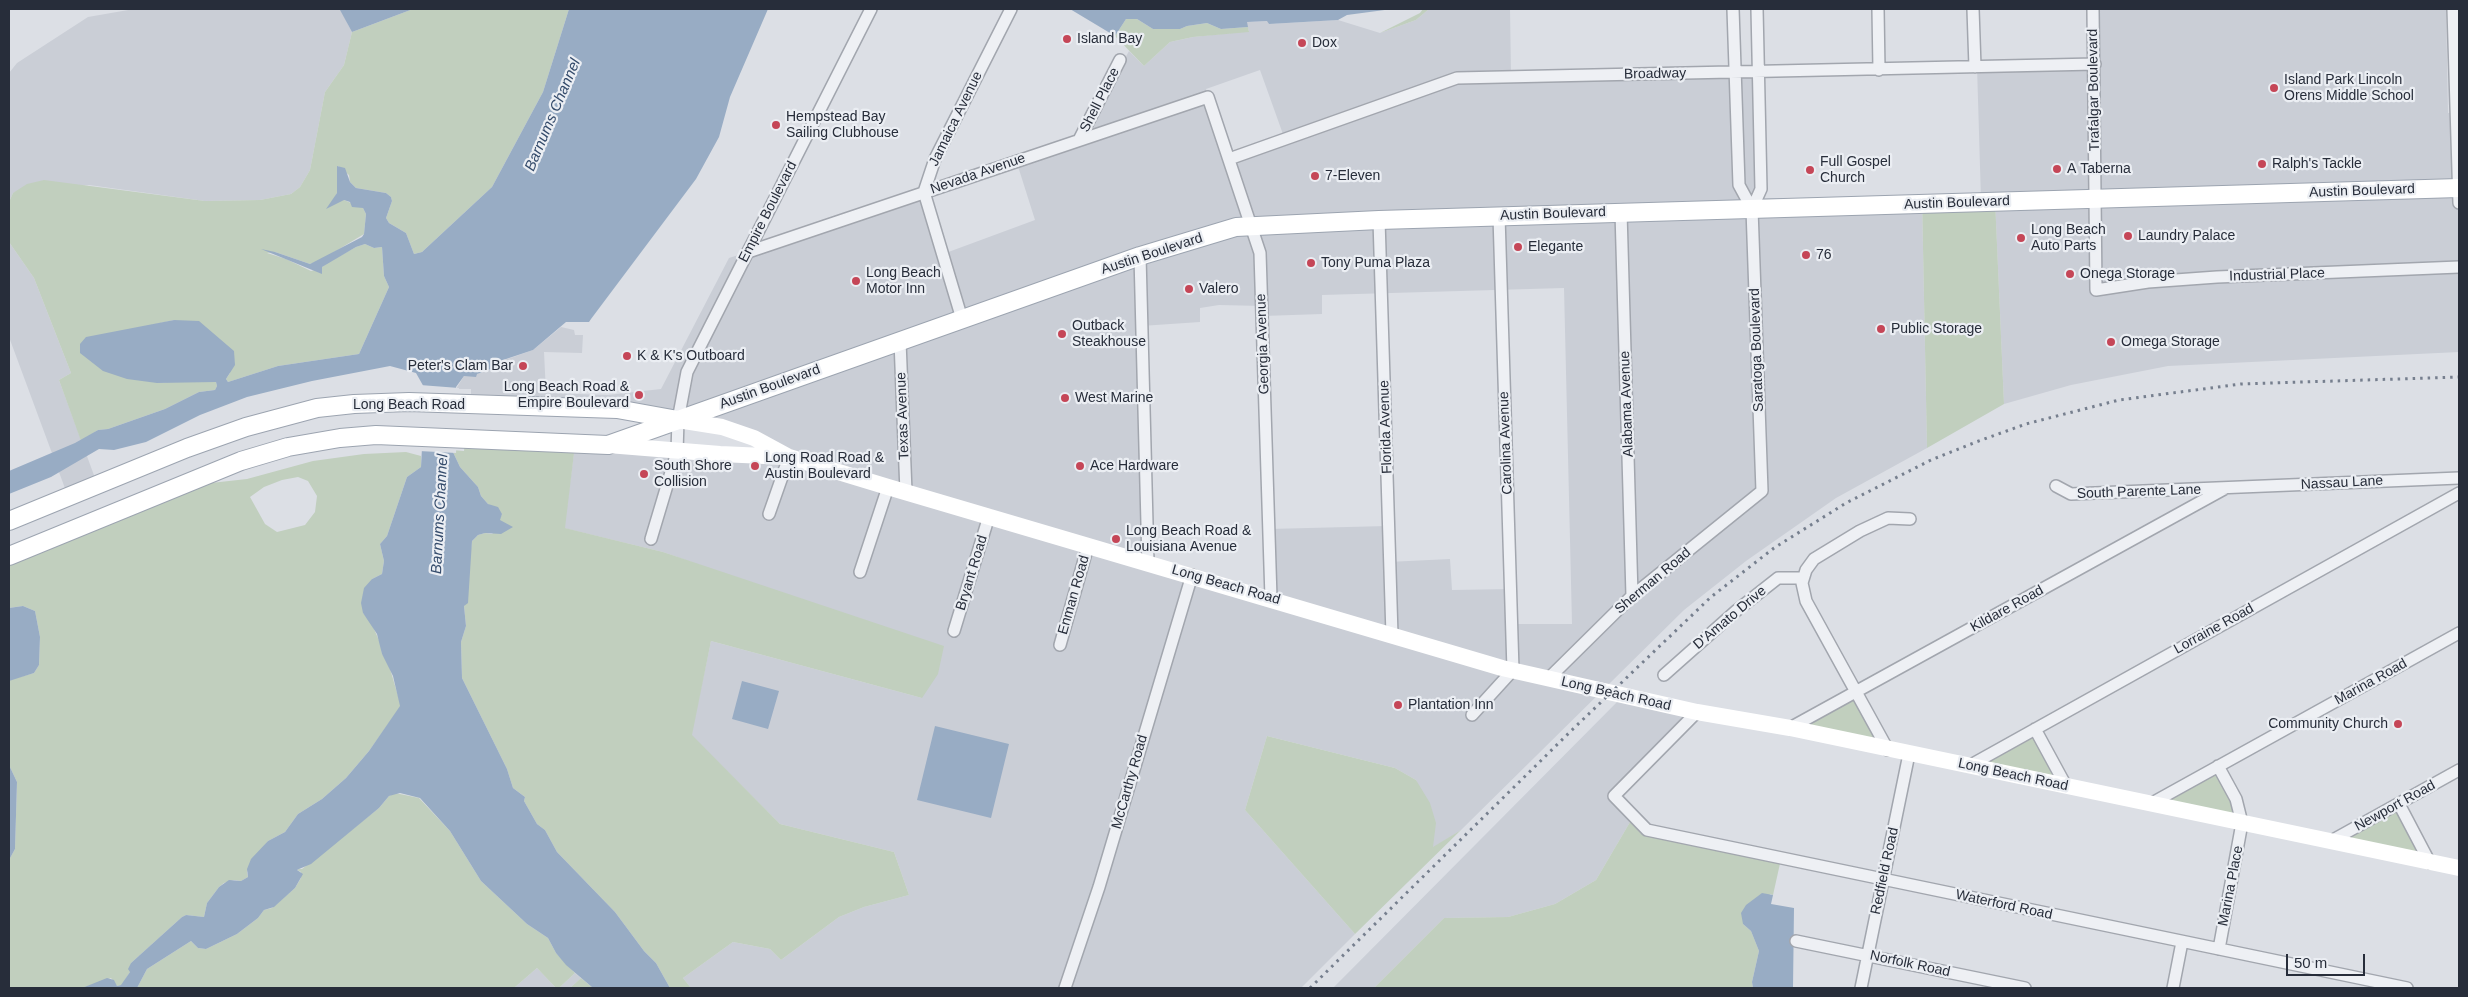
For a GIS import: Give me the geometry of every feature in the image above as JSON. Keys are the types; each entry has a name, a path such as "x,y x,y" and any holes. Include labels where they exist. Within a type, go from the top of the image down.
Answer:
{"main road":[{"name":"Austin Boulevard","path":"678,420 1140,256 1232,228 1251,225 1621,212 2095,200 2459,188"},
{"name":"Long Beach Road","path":"9,521 187,448 282,416 354,404 410,402 618,409 722,427 754,438 789,456 888,487 1514,670 1697,712 1790,728 2459,868"},
{"name":"Long Beach Road","path":"608,445 678,420"},
{"name":"Long Beach Road","path":"9,556 250,458 288,447 340,438 408,436 608,445 677,452 789,456"}],"street":[{"name":"Empire Boulevard","path":"651,539 677,452 678,420 687,372 870,9"},
{"name":"Jamaica Avenue","path":"924,192 935,159 1011,9"},
{"name":"Saratoga Boulevard","path":"1734,9 1739,184 1752,209"},
{"name":"Saratoga Boulevard","path":"1757,9 1760,189 1752,209 1762,491"},
{"path":"1878,9 1879,70"},
{"path":"1973,9 1975,67"},
{"name":"Trafalgar Boulevard","path":"2093,9 2096,290"},
{"path":"2453,9 2457,53 2459,203"},
{"name":"Shell Place","path":"1079,140 1120,60"},
{"name":"Broadway","path":"1229,159 1457,78 2095,64"},
{"name":"Nevada Avenue","path":"748,252 1208,97"},
{"name":"Georgia Avenue","path":"1208,97 1260,253 1271,598"},
{"path":"924,192 962,319"},
{"name":"Alabama Avenue","path":"1621,212 1632,596"},
{"name":"Carolina Avenue","path":"1500,216 1514,670"},
{"name":"Florida Avenue","path":"1379,220 1392,635"},
{"path":"1140,256 1148,562"},
{"name":"Industrial Place","path":"2096,290 2148,282 2207,278 2459,267"},
{"name":"Texas Avenue","path":"900,341 906,492"},
{"path":"769,514 789,456"},
{"name":"Nassau Lane","path":"2224,489 2459,478"},
{"name":"South Parente Lane","path":"2056,486 2071,494 2224,489"},
{"path":"860,572 888,487"},
{"name":"Kildare Road","path":"1790,728 2224,489"},
{"name":"Sherman Road","path":"1549,678 1632,596 1762,491"},
{"name":"Lorraine Road","path":"1969,766 2459,493"},
{"name":"Bryant Road","path":"954,631 989,516"},
{"path":"1888,750 1806,601 1803,593 1803,578 1814,559 1860,531 1888,518 1910,519"},
{"name":"Enman Road","path":"1060,645 1088,546"},
{"name":"McCarthy Road","path":"1065,988 1099,888 1192,575"},
{"name":"D'Amato Drive","path":"1664,675 1736,611 1778,578 1803,578"},
{"name":"Marina Road","path":"2152,803 2459,633"},
{"path":"1472,715 1514,670"},
{"name":"Waterford Road","path":"1697,712 1614,796 1647,830 2407,988"},
{"path":"2035,729 2066,786"},
{"name":"Redfield Road","path":"1861,988 1909,754"},
{"path":"2218,766 2236,799 2242,823"},
{"name":"Newport Road","path":"2332,841 2459,770"},
{"path":"2399,804 2430,862"},
{"name":"Marina Place","path":"2219,949 2242,823"},
{"name":"Norfolk Road","path":"1796,941 2019,988"},
{"path":"2173,988 2182,942"}],"shaded area":[{"path":"134,9 340,9 352,32 344,65 325,92 310,170 300,187 291,194 260,200 205,201 89,185 13,193 9,202 9,73 17,63 88,17"},
{"path":"1429,9 1510,9 1511,75 1760,71 1763,198 1922,198 1927,448 1836,498 1746,561 1684,610 1461,830 1433,848 1416,780 1395,768 1267,736 1245,810 1355,934 1301,988 691,988 683,978 733,942 770,949 781,960 839,917 864,907 909,895 894,852 780,824 691,735 711,641 922,698 728,575 663,552 564,528 575,445 789,456 718,427 471,398 471,389 456,389 464,376 476,374 503,364 502,361 533,350 561,327 574,330 575,335 583,335 582,353 544,352 546,393 608,395 661,389 729,258 922,196 943,254 1035,220 1016,160 1081,138 1129,51 1144,66 1170,42 1193,37 1249,31 1246,22 1268,21 1269,24 1338,20 1380,33 1416,20","holes":["1260,70 1284,137 1230,157 1206,89","1564,288 1572,624 1516,624 1512,589 1452,590 1450,559 1388,562 1387,526 1269,529 1267,596 1146,562 1141,326 1200,322 1200,308 1219,305 1263,306 1263,316 1322,314 1322,295"]},
{"path":"2099,9 2446,9 2448,113 2459,113 2459,352 2168,366 2071,385 2004,404 1995,200 1981,200 1977,66 2100,63"},
{"path":"9,242 34,278 71,373 59,380 95,478 66,491 9,337"},
{"path":"1623,696 1698,712 1614,797 1633,817 1596,880 1555,904 1508,917 1444,918 1374,988 1333,988"},
{"path":"537,968 556,988 514,988"},
{"path":"575,973 581,978 570,988 559,988"}],"green space":[{"path":"413,9 569,9 543,92 492,187 422,252 414,254 406,233 389,223 386,218 392,201 391,197 386,193 356,188 350,182 349,175 338,166 337,193 334,201 344,200 363,208 366,214 364,234 321,260 310,264 275,252 267,253 286,259 311,271 315,270 322,273 322,267 327,263 356,247 365,244 374,248 382,247 384,276 389,287 359,354 278,366 228,382 226,379 230,373 174,320 134,329 157,383 195,380 216,382 217,386 215,390 199,392 165,409 108,429 98,430 81,441 59,380 71,373 34,278 9,242 9,202 13,193 27,184 44,180 205,201 260,200 291,194 300,187 310,170 325,92 344,65 352,32"},
{"path":"1423,9 1429,9 1416,20 1380,33 1420,13"},
{"path":"1126,19 1137,19 1153,29 1180,29 1207,23 1221,29 1248,27 1249,32 1193,37 1170,42 1144,66 1115,36"},
{"path":"1922,198 1995,199 2004,404 1927,448"},
{"path":"465,441 575,445 565,528 663,552 944,646 938,674 922,698 711,641 692,735 780,824 894,852 909,895 864,907 839,917 781,960 770,949 733,942 683,978 691,988 670,988 656,963 644,951 615,912 557,852 545,830 537,824 524,801 525,797 513,788 507,769 462,678 461,642 466,626 464,606 472,541 478,535 492,534 502,524 499,520 502,514 488,504 481,496 478,487 460,467 452,450 464,451"},
{"path":"406,452 421,456 421,467 407,477 387,536 380,544 384,561 382,574 372,579 363,613 371,622 381,645 382,654 388,662 401,706 369,751 346,778 322,799 298,814 285,832 268,841 247,872 248,877 241,881 234,880 224,883 219,887 207,903 204,917 186,915 182,917 131,963 130,972 122,985 117,986 111,978 82,988 9,988 9,860 15,849 17,782 9,765 9,680 34,673 39,665 40,637 35,611 23,606 9,608 9,565 116,517 211,483 247,479 313,461 364,454","holes":["298,477 308,481 317,496 315,512 305,525 277,532 265,524 250,497 264,487 282,480"]},
{"path":"1855,695 1881,746 1797,728"},
{"path":"2035,733 2060,781 1977,765"},
{"path":"1267,736 1395,768 1416,780 1430,803 1436,823 1433,847 1461,830 1355,934 1245,810"},
{"path":"2216,771 2233,801 2237,818 2163,802"},
{"path":"395,793 419,798 450,831 481,881 527,924 548,938 556,953 575,973 559,988 556,988 537,968 514,988 137,988 147,969 191,941 198,948 206,949 237,934 258,918 264,910 272,908 295,888 301,878 301,872 297,870 302,869"},
{"path":"2398,806 2425,859 2337,841"},
{"path":"1633,817 1647,831 1781,859 1773,895 1770,894 1743,924 1751,931 1759,951 1752,982 1753,988 1374,988 1444,918 1508,917 1555,904 1596,880"},
{"path":"581,978 593,988 570,988"}],"water":[{"path":"413,9 352,32 340,10"},
{"name":"Barnums Channel","path":"569,9 768,9 730,97 719,137 696,179 589,322 566,322 533,350 503,360 504,364 477,374 476,377 464,376 456,387 452,450 460,467 478,487 481,496 488,504 498,507 502,514 500,520 513,527 501,534 485,533 478,535 472,541 468,603 464,606 466,626 461,642 462,678 507,769 513,788 525,797 524,801 537,824 545,830 557,852 615,912 644,951 656,963 670,988 593,988 566,965 556,953 548,938 527,924 481,881 450,831 420,798 400,793 389,796 379,808 311,864 297,870 303,874 295,888 274,907 264,910 258,918 237,934 206,949 198,948 191,941 147,969 137,988 82,988 107,978 114,980 117,986 121,985 130,972 128,969 131,963 182,917 186,915 204,917 207,903 219,887 229,880 241,881 248,877 247,869 251,859 268,841 285,832 298,814 322,799 346,778 369,751 400,706 393,676 382,654 377,634 363,613 361,603 364,588 372,579 382,574 384,561 380,544 387,536 407,477 421,467 425,389 416,373 390,366 312,381 247,397 200,415 146,442 114,450 99,449 51,477 9,494 9,471 75,443 98,430 108,429 165,409 199,392 215,390 217,386 216,382 157,383 127,379 103,371 80,353 80,344 86,337 174,320 199,321 234,351 235,365 226,379 228,382 278,366 359,354 389,287 384,276 382,247 374,248 365,244 356,247 322,267 322,274 261,249 310,264 362,237 366,214 363,208 352,207 350,202 344,200 326,209 337,193 337,166 345,168 350,182 356,188 386,193 391,197 392,201 386,218 389,223 406,233 414,254 422,252 492,187 543,92"},
{"path":"1070,9 1392,9 1347,15 1338,20 1269,24 1267,21 1247,22 1248,27 1221,29 1207,23 1180,29 1153,29 1137,19 1126,19 1115,36"},
{"path":"23,606 35,611 40,637 39,665 34,673 9,681 9,608"},
{"path":"742,681 779,691 768,729 732,719"},
{"path":"935,726 1009,744 991,818 917,800"},
{"path":"9,765 17,782 15,849 9,860"},
{"path":"1762,893 1773,895 1771,904 1794,908 1793,988 1753,988 1752,982 1759,951 1751,931 1743,924 1741,913 1746,905"}],"pier":[{"path":"420,385 459,388 456,453 419,451 423,389"}],"railway":[{"path":"1310,988 1573,729 1711,597 1774,548 1846,503 1931,460 1976,442 2026,424 2119,400 2241,384 2459,377"}],"place":[{"name":"Island Bay","path":"1067,39"},
{"name":"Dox","path":"1302,43"},
{"name":"Island Park Lincoln Orens Middle School","path":"2274,88"},
{"name":"Hempstead Bay Sailing Clubhouse","path":"776,125"},
{"name":"Ralph's Tackle","path":"2262,164"},
{"name":"A Taberna","path":"2057,169"},
{"name":"Full Gospel Church","path":"1810,170"},
{"name":"7-Eleven","path":"1315,176"},
{"name":"Laundry Palace","path":"2128,236"},
{"name":"Long Beach Auto Parts","path":"2021,238"},
{"name":"Elegante","path":"1518,247"},
{"name":"76","path":"1806,255"},
{"name":"Tony Puma Plaza","path":"1311,263"},
{"name":"Onega Storage","path":"2070,274"},
{"name":"Long Beach Motor Inn","path":"856,281"},
{"name":"Valero","path":"1189,289"},
{"name":"Public Storage","path":"1881,329"},
{"name":"Outback Steakhouse","path":"1062,334"},
{"name":"Omega Storage","path":"2111,342"},
{"name":"K & K's Outboard","path":"627,356"},
{"name":"Peter's Clam Bar","path":"523,366"},
{"name":"Long Beach Road & Empire Boulevard","path":"639,395"},
{"name":"West Marine","path":"1065,398"},
{"name":"Long Road Road & Austin Boulevard","path":"755,466"},
{"name":"Ace Hardware","path":"1080,466"},
{"name":"South Shore Collision","path":"644,474"},
{"name":"Long Beach Road & Louisiana Avenue","path":"1116,539"},
{"name":"Plantation Inn","path":"1398,705"},
{"name":"Community Church","path":"2398,724"}]}
